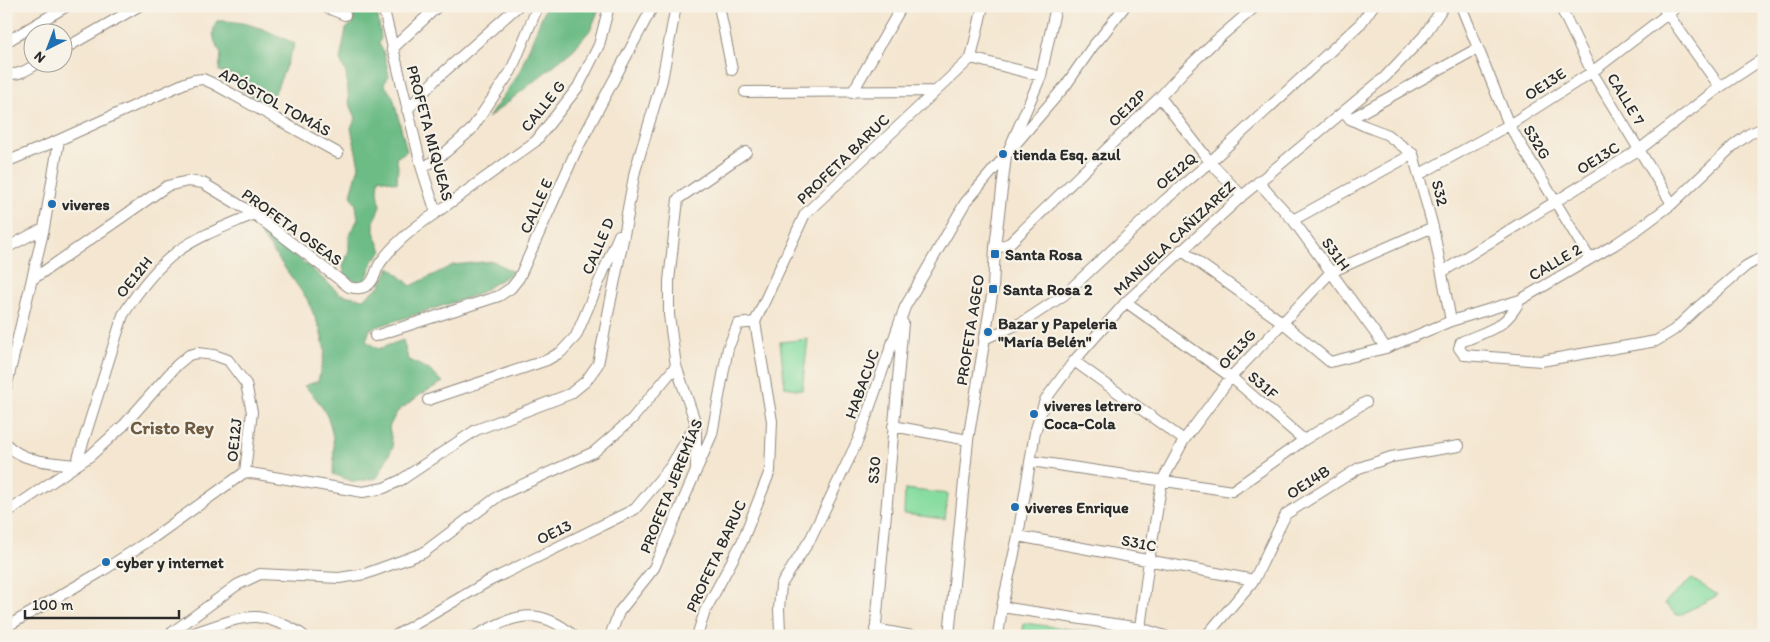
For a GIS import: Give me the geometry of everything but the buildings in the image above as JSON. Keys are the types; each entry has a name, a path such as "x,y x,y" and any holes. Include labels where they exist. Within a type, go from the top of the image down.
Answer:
{"street":[{"path":"6,42 67,6"},
{"path":"72,44 139,6"},
{"path":"323,6 345,15"},
{"name":"PROFETA MIQUEAS","path":"355,289 371,282 380,262 387,254 415,227 436,213 422,169 383,6"},
{"path":"392,49 438,6"},
{"path":"407,110 436,80 518,6"},
{"path":"422,169 446,152 471,130 511,71 538,6"},
{"name":"CALLE G","path":"436,213 536,141 578,87 599,44 609,6"},
{"name":"CALLE E","path":"375,336 499,296 511,288 520,278 575,153 653,6"},
{"name":"CALLE D","path":"428,400 547,360 561,352 576,336 628,215 635,171 662,80 676,6"},
{"path":"720,6 732,70"},
{"path":"852,93 902,6"},
{"path":"983,6 971,58 1041,76"},
{"name":"PROFETA AGEO","path":"949,636 968,440 993,289 995,247 1006,156 1041,76 1056,6"},
{"path":"1093,46 1115,6"},
{"path":"1093,46 1125,6"},
{"name":"OE12P","path":"995,247 1010,243 1212,44 1256,6"},
{"name":"OE12Q","path":"984,339 1023,322 1064,295 1165,200 1210,162 1361,24 1373,6"},
{"name":"MANUELA CAÑIZAREZ","path":"998,636 1002,607 1018,536 1035,432 1045,400 1074,361 1126,302 1258,182 1347,115 1423,37 1444,6"},
{"name":"S32G","path":"1461,6 1509,125 1590,258"},
{"name":"CALLE 7","path":"1560,6 1592,72 1672,204"},
{"name":"OE13E","path":"1420,174 1509,125 1592,72 1665,10 1678,6"},
{"path":"1665,10 1720,87"},
{"name":"HABACUC","path":"782,636 779,608 781,585 811,538 858,440 905,307 965,203 1066,85 1093,46"},
{"path":"1347,115 1478,48"},
{"name":"PROFETA BARUC","path":"697,636 705,611 742,542 770,471 772,421 755,322 805,214 971,58"},
{"name":"OE13C","path":"1442,272 1640,150 1720,87 1764,58"},
{"path":"6,73 12,75 24,72"},
{"name":"APÓSTOL TOMÁS","path":"6,162 59,140 164,91 194,80 203,79 338,153"},
{"path":"745,92 852,93 934,91"},
{"path":"1160,97 1210,162 1242,196"},
{"path":"1293,220 1413,154 1386,134 1364,126 1347,115"},
{"name":"CALLE 2","path":"1282,322 1330,362 1386,348 1451,321 1520,300 1634,231 1672,204 1732,146 1749,134 1764,128"},
{"path":"6,388 44,228 59,140"},
{"path":"696,471 696,424 676,366 669,315 669,281 678,199 746,152"},
{"name":"S32","path":"1413,154 1433,227 1451,321"},
{"name":"PROFETA OSEAS","path":"33,279 167,186 188,181 203,183 254,214 344,283 355,289"},
{"name":"S31H","path":"1258,182 1293,220 1386,348"},
{"name":"OE12H","path":"76,465 123,315 134,297 150,277 179,250 254,214"},
{"path":"245,472 363,492 384,488 401,480 476,430 570,394 586,381 598,364 628,215"},
{"name":"OE13G","path":"1140,628 1148,560 1162,481 1184,440 1231,377 1331,272 1433,227"},
{"path":"6,248 44,228"},
{"path":"1181,250 1282,322"},
{"path":"1520,300 1513,314 1503,324 1461,342 1459,348 1464,355 1541,361 1656,341 1674,330 1746,266 1764,256"},
{"name":"S31F","path":"1126,302 1231,377 1304,440"},
{"name":"S30","path":"875,632 905,307"},
{"name":"PROFETA JEREMÍAS","path":"610,636 619,612 654,568 712,434 728,348 738,324 755,322"},
{"name":"OE12J","path":"6,513 90,456 124,425 176,365 189,355 198,353 214,355 228,360 246,384 252,412 245,472 99,573 6,627"},
{"path":"1074,361 1184,440"},
{"path":"167,636 237,585 260,574 339,578 365,574 423,553 500,495 594,452 632,419 676,366"},
{"path":"1031,461 1232,490 1304,440 1366,402"},
{"name":"OE13","path":"395,636 487,582 635,509 671,466 696,424"},
{"path":"893,426 968,440"},
{"path":"6,444 26,458 76,465"},
{"name":"OE14B","path":"1206,636 1254,580 1286,514 1359,468 1391,457 1459,446"},
{"name":"S31C","path":"1018,536 1254,580"},
{"path":"1002,607 1140,628 1165,636"},
{"path":"475,636 502,621 528,616 541,617 553,622 574,636"},
{"path":"185,636 228,622 256,617 274,621 304,636"},
{"path":"875,632 912,636"}],"green space":[{"path":"352,6 376,6 381,37 379,44 384,53 389,76 384,84 393,97 407,151 396,158 398,166 397,183 379,178 380,206 374,222 374,232 382,251 373,261 366,280 358,282 345,276 343,266 349,250 349,236 358,219 356,205 351,195 359,166 351,128 356,118 349,102 346,73 340,60 346,29 354,22"},
{"path":"546,6 600,6 591,29 573,50 488,118 519,73"},
{"path":"217,21 248,24 295,44 270,105 238,88 237,76 219,71 221,53 213,34"},
{"path":"252,222 312,269 340,294 363,299 380,286 390,267 411,286 453,265 493,261 513,272 476,295 370,329 366,341 378,349 403,340 408,359 429,370 443,382 420,395 397,412 389,427 393,447 377,478 354,482 333,474 333,436 327,416 314,396 304,386 318,381 325,351 320,329 307,299"},
{"path":"808,339 802,390 785,387 780,342"},
{"path":"905,489 948,494 945,519 904,514"},
{"path":"1692,579 1718,595 1678,616 1664,603"},
{"path":"1024,623 1110,634 1110,636 1022,636"}],"place":[{"name":"tienda Esq. azul","path":"1003,154"},
{"name":"viveres","path":"52,204"},
{"name":"Santa Rosa","path":"995,254"},
{"name":"Santa Rosa 2","path":"993,289"},
{"name":"Bazar y Papeleria \"María Belén\"","path":"988,332"},
{"name":"viveres letrero Coca-Cola","path":"1034,414"},
{"name":"viveres Enrique","path":"1015,507"},
{"name":"cyber y internet","path":"106,562"}],"district":[{"name":"Cristo Rey","path":"172,427"}]}
